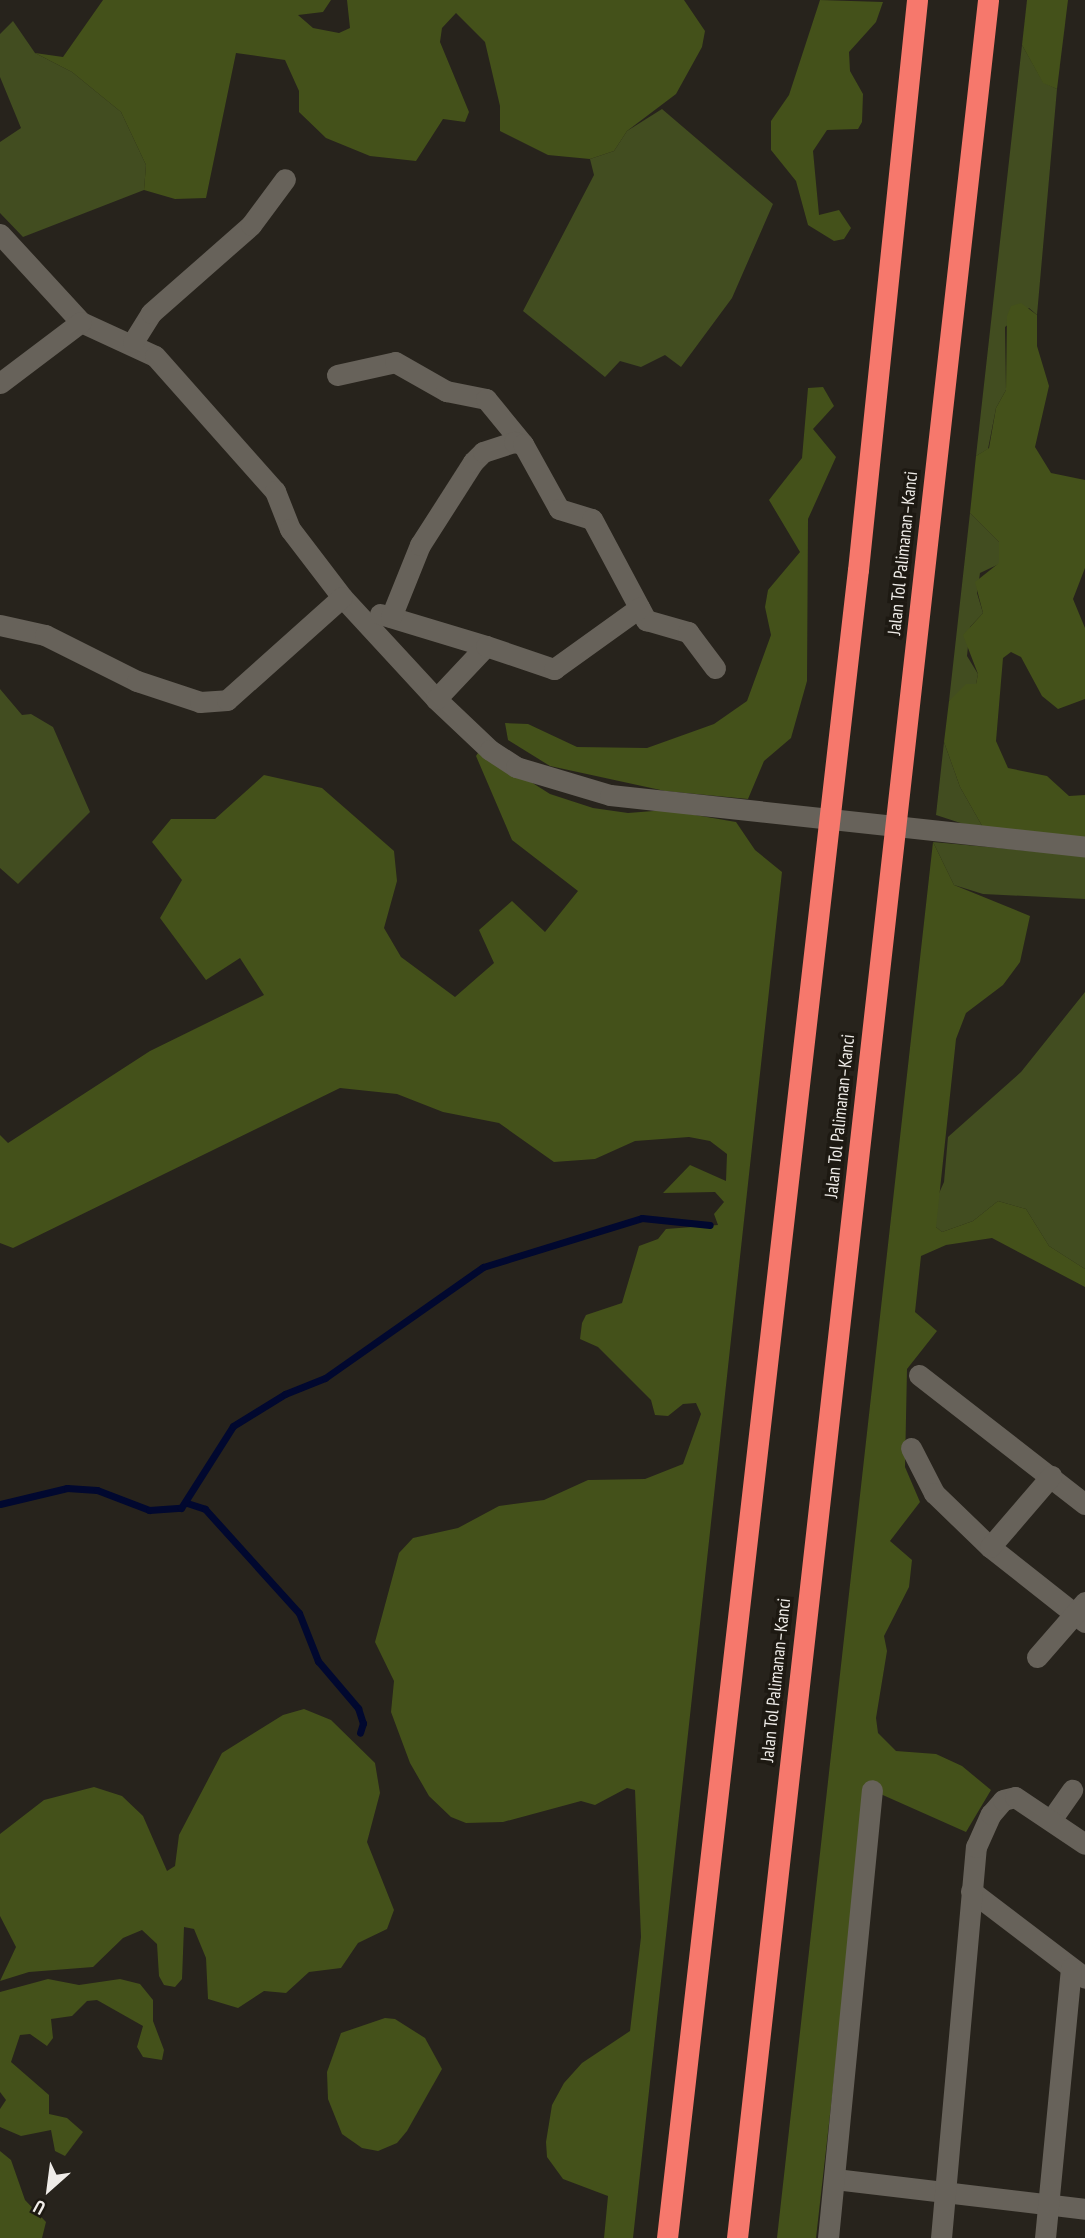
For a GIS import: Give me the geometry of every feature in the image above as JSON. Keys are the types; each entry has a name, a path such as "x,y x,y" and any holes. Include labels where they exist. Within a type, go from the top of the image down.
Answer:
{"highway":[{"path":"667,2238 858,570 917,0"},
{"name":"Jalan Tol Palimanan–Kanci","path":"737,2238 988,0"}],"street":[{"path":"133,342 167,295 209,265 228,247 285,179"},
{"path":"0,234 81,322 133,342 155,356 275,491 290,530 345,601 436,699 490,750 538,777 610,795 989,839 1085,847"},
{"path":"0,383 81,322"},
{"path":"337,375 396,362 446,391 468,391 486,399 523,444 559,509 592,519 639,608 655,625 688,632 715,668"},
{"path":"391,617 420,545 473,462 483,452 523,444"},
{"path":"345,601 554,669 639,608"},
{"path":"0,625 45,635 137,681 200,702 227,700 345,601"},
{"path":"436,699 486,646"},
{"path":"919,1375 1085,1504"},
{"path":"911,1448 934,1493 990,1547 1082,1612 1037,1657"},
{"path":"990,1547 1051,1476"},
{"path":"828,2238 872,1790"},
{"path":"1051,1820 1072,1790"},
{"path":"941,2238 976,1847 1003,1800 1015,1797 1085,1844"},
{"path":"971,1891 1078,1973 1045,2238"},
{"path":"835,2179 1085,2209"}],"green space":[{"path":"103,0 331,0 323,12 298,15 313,28 339,33 350,28 347,0 684,0 705,31 702,47 676,94 627,131 614,151 590,159 548,155 500,131 500,106 485,42 456,13 442,28 440,42 469,112 465,122 443,119 416,161 370,156 326,138 299,112 299,91 285,60 236,53 206,198 175,199 144,190 146,165 121,112 72,72 35,53 63,57"},
{"path":"820,0 883,2 876,22 849,52 850,71 863,94 862,122 858,129 827,130 813,151 819,215 839,210 851,228 844,239 834,241 808,225 796,181 771,150 771,121 789,95"},
{"path":"1027,0 1068,0 1057,89 1043,83 1022,45"},
{"path":"13,21 35,53 72,72 121,112 146,165 144,190 23,237 0,213 0,142 21,128 0,77 0,34"},
{"path":"1022,45 1043,82 1057,89 1037,315 1029,308 1005,327 1006,390 996,408 988,449 976,456"},
{"path":"662,109 773,204 732,298 681,367 665,355 641,367 620,361 605,377 523,311 594,175 590,159 614,151 627,131"},
{"path":"1021,303 1037,315 1037,346 1049,386 1035,447 1051,473 1085,480 1085,568 1073,599 1085,628 1085,699 1058,709 1042,696 1021,657 1011,652 1003,658 996,741 1008,768 1047,776 1069,796 1085,795 1085,841 985,831 960,787 944,742 949,701 966,684 976,684 978,674 963,635 983,613 975,582 999,563 999,542 970,513 976,456 989,448 996,408 1006,390 1007,316 1011,306"},
{"path":"823,387 834,406 813,429 836,457 808,519 807,681 791,738 764,761 748,799 665,791 550,766 508,740 505,723 528,724 577,747 647,748 714,724 747,701 771,635 765,607 768,590 800,552 769,500 802,458 808,388"},
{"path":"970,513 999,542 1001,553 999,564 980,573 977,593 983,613 970,627 967,656 978,674 976,684 949,701"},
{"path":"0,689 22,715 31,714 53,727 90,812 18,884 0,868"},
{"path":"944,742 960,787 985,831 936,815"},
{"path":"480,750 550,794 593,808 628,813 666,810 736,822 755,850 782,872 633,2238 604,2238 608,2196 563,2179 547,2157 546,2142 552,2105 564,2083 582,2063 630,2031 641,1937 635,1790 627,1788 595,1805 581,1801 503,1822 466,1823 451,1817 429,1796 410,1763 391,1712 394,1681 375,1642 399,1553 413,1538 458,1528 499,1506 544,1500 588,1480 645,1479 683,1464 701,1414 696,1403 683,1404 668,1416 655,1415 651,1400 598,1347 580,1339 582,1323 586,1315 622,1303 639,1246 658,1239 666,1229 718,1225 714,1214 724,1202 715,1192 663,1193 690,1165 726,1181 727,1154 710,1141 689,1137 635,1141 595,1159 554,1162 499,1123 443,1112 397,1094 340,1088 13,1248 0,1243 0,1135 8,1143 150,1051 264,995 240,958 206,980 160,918 182,880 152,842 171,819 215,819 264,775 322,788 394,851 397,881 384,928 401,957 455,997 494,963 479,930 512,901 545,932 578,891 512,840 476,756"},
{"path":"933,842 1085,856 1085,899 983,894 954,885"},
{"path":"933,842 954,885 1030,916 1020,962 1003,985 966,1013 956,1039 936,1227 942,1232 973,1221 998,1201 1026,1209 1049,1246 1085,1269 1085,1287 992,1238 946,1245 921,1256 915,1312 937,1331 907,1369 905,1467 920,1502 890,1541 912,1560 909,1587 884,1636 887,1651 876,1718 878,1733 896,1751 936,1754 962,1766 991,1790 966,1832 867,1788 816,2238 777,2238"},
{"path":"1085,992 1085,1269 1049,1246 1026,1209 998,1201 973,1221 942,1232 936,1227 936,1200 944,1182 948,1137 1021,1072"},
{"path":"304,1709 331,1720 375,1763 380,1793 367,1842 394,1910 387,1929 358,1943 341,1968 309,1972 286,1993 264,1991 238,2008 208,1999 206,1958 194,1929 184,1927 182,1979 175,1987 164,1985 159,1976 157,1944 142,1930 123,1938 93,1967 29,1972 0,1981 16,1947 0,1916 0,1834 44,1800 94,1787 122,1796 143,1816 167,1871 175,1866 179,1835 222,1753 283,1715"},
{"path":"48,1979 79,1985 120,1979 140,1984 153,2000 153,2021 164,2050 162,2060 143,2057 137,2047 143,2026 97,2000 87,2001 72,2016 51,2019 53,2038 47,2046 30,2034 20,2035 11,2062 49,2095 49,2114 67,2118 83,2132 65,2156 55,2151 51,2130 21,2136 0,2127 0,2109 6,2100 0,2092 0,1992"},
{"path":"385,2018 395,2019 425,2038 442,2069 407,2131 397,2143 378,2151 362,2148 342,2134 328,2099 327,2072 341,2033"},
{"path":"0,2151 11,2160 25,2200 46,2222 42,2238 0,2238"}],"waterway":[{"path":"0,1504 67,1488 97,1490 149,1510 181,1508 233,1426 285,1394 325,1378 483,1267 642,1218 710,1225"},
{"path":"187,1503 205,1509 299,1613 318,1661 358,1708 363,1723 360,1733"}]}
